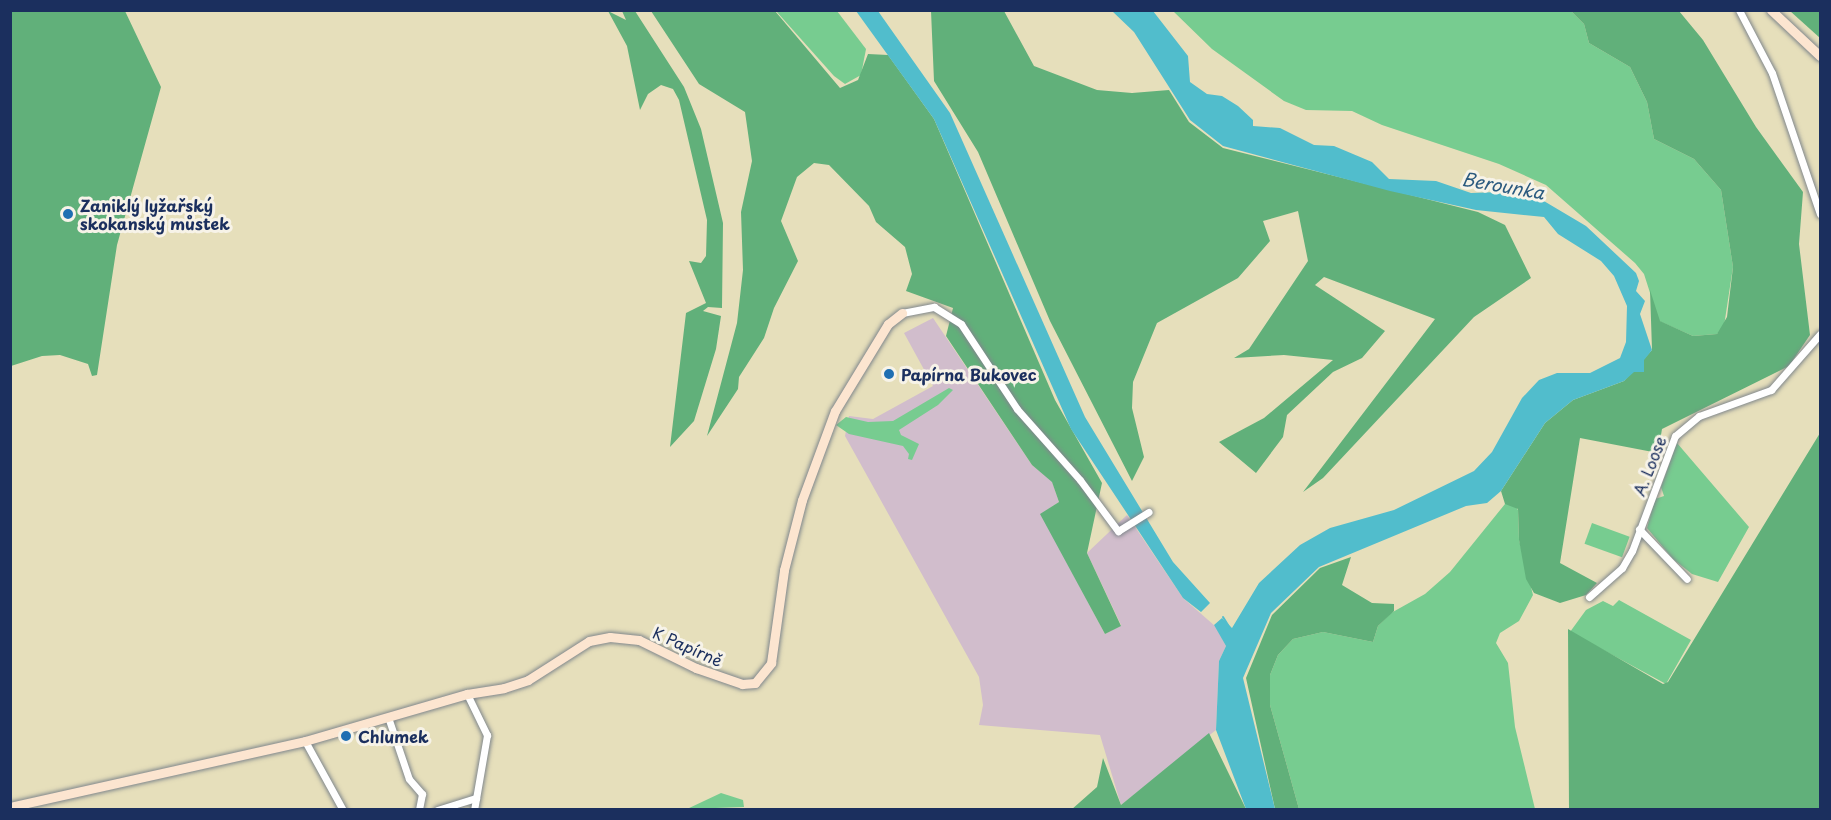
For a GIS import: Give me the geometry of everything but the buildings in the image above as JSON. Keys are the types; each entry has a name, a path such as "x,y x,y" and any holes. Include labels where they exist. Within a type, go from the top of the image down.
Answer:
{"street":[{"path":"1739,10 1772,73 1821,214"},
{"path":"1771,10 1821,56"},
{"path":"902,313 934,307 952,315 1032,428 1080,480 1118,531 1127,528 1149,512"},
{"name":"K Papírně","path":"10,807 305,741 467,694 528,680 589,641 610,637 639,640 696,668 742,684 760,679 771,663 784,570 802,500 835,411 888,324 902,313"},
{"name":"A. Loose","path":"1589,597 1622,568 1675,436 1699,416 1771,390 1821,334"},
{"path":"1639,529 1687,579"},
{"path":"467,694 487,735 474,810"},
{"path":"388,717 409,779 422,794 419,810"},
{"path":"305,741 343,810"},
{"path":"437,810 476,798"}],"shaded area":[{"path":"933,318 1032,465 1052,481 1059,502 1041,514 1105,634 1121,625 1087,553 1127,515 1183,598 1215,626 1226,646 1219,661 1216,730 1121,805 1100,735 979,725 983,705 979,677 845,436 849,416 873,419 933,386 904,333"}],"green space":[{"path":"11,10 125,11 161,87 117,245 97,375 92,376 88,364 60,355 42,356 11,366"},
{"path":"608,11 626,20 622,11 635,11 684,87 701,129 723,223 722,308 708,307 703,311 721,316 716,349 694,421 670,447 686,313 706,303 689,261 701,263 706,256 707,220 679,100 673,89 661,85 648,94 640,110 627,46"},
{"path":"651,11 775,11 840,88 858,80 868,54 888,55 934,119 1055,400 1102,483 1087,553 1121,626 1105,634 1040,514 1059,502 1052,482 1032,465 946,336 953,308 906,291 912,274 905,247 876,222 869,206 829,165 814,163 797,177 781,221 798,261 774,308 764,338 739,377 738,389 707,436 737,323 743,270 741,212 752,161 745,112 699,84"},
{"path":"776,11 837,11 866,49 861,75 845,84 834,76"},
{"path":"931,11 1004,11 1034,66 1097,90 1132,93 1169,90 1189,122 1223,148 1478,212 1505,225 1531,278 1474,317 1323,478 1303,492 1435,319 1324,277 1315,285 1385,331 1362,358 1333,372 1287,415 1283,437 1256,473 1219,442 1264,418 1333,360 1284,355 1234,358 1249,349 1308,261 1298,211 1263,221 1270,241 1238,278 1157,323 1133,382 1132,408 1144,457 1132,481 1050,321 978,152 934,81"},
{"path":"1173,11 1571,11 1584,24 1589,43 1630,67 1647,102 1654,139 1694,159 1721,190 1733,267 1724,326 1717,334 1693,336 1659,321 1644,274 1635,263 1546,185 1499,164 1382,125 1352,111 1306,110 1284,101 1212,49"},
{"path":"1571,11 1679,11 1703,40 1756,127 1803,192 1799,244 1810,335 1789,366 1662,429 1658,453 1580,438 1560,563 1597,583 1586,595 1560,603 1534,593 1526,579 1519,540 1518,509 1505,504 1501,491 1545,423 1573,400 1624,381 1652,350 1650,290 1660,321 1693,336 1717,334 1727,317 1733,267 1721,190 1694,159 1654,139 1647,102 1630,67 1589,43 1584,24"},
{"path":"1790,11 1820,11 1820,38"},
{"path":"949,388 953,390 938,405 899,430 901,435 919,444 912,460 908,459 909,454 903,446 849,434 836,425 846,417 868,422 893,421"},
{"path":"1820,433 1820,809 1569,809 1568,629 1663,684 1668,682"},
{"path":"1677,443 1749,527 1718,582 1692,574 1673,559 1647,528 1655,499 1664,496 1661,487"},
{"path":"1505,504 1514,504 1518,510 1519,540 1533,595 1519,621 1500,633 1496,643 1508,663 1515,727 1535,809 1299,809 1270,705 1270,675 1278,655 1293,639 1323,632 1373,642 1378,626 1391,613 1425,594 1450,572"},
{"path":"1592,523 1630,537 1622,557 1584,544"},
{"path":"1351,557 1342,585 1372,603 1394,604 1394,611 1378,626 1373,642 1323,632 1293,639 1278,655 1270,675 1270,705 1299,809 1275,809 1246,678 1272,615 1320,568"},
{"path":"1619,600 1691,640 1666,684 1570,632 1586,610 1603,601 1613,606"},
{"path":"1209,733 1246,809 1071,810 1097,787 1103,758 1121,805"},
{"path":"721,793 743,800 744,807 687,809"}],"water":[{"path":"856,11 878,11 950,113 1085,417 1173,562 1210,603 1201,612 1183,598 1071,429 934,119"},
{"path":"1112,11 1153,11 1188,56 1190,82 1207,94 1222,96 1238,106 1253,120 1253,126 1280,128 1314,145 1334,146 1372,162 1389,179 1436,181 1471,193 1527,191 1586,226 1636,273 1639,281 1636,291 1645,301 1640,314 1652,350 1644,360 1644,372 1634,372 1624,381 1573,400 1545,423 1501,491 1487,503 1466,506 1319,567 1271,613 1243,678 1275,809 1246,809 1216,730 1219,661 1226,646 1214,625 1222,618 1232,628 1259,583 1300,545 1330,528 1394,510 1474,471 1492,452 1522,398 1539,380 1557,373 1590,373 1620,358 1626,342 1627,306 1614,276 1601,261 1558,234 1544,217 1476,210 1390,191 1223,146 1190,120 1134,32"}],"waterway":[{"path":"1223,617 1230,628"}],"place":[{"name":"Zaniklý lyžařský skokanský můstek","path":"68,214"},
{"name":"Papírna Bukovec","path":"889,374"},
{"name":"Chlumek","path":"346,736"}],"water label":[{"name":"Berounka","path":"1503,186"}]}
